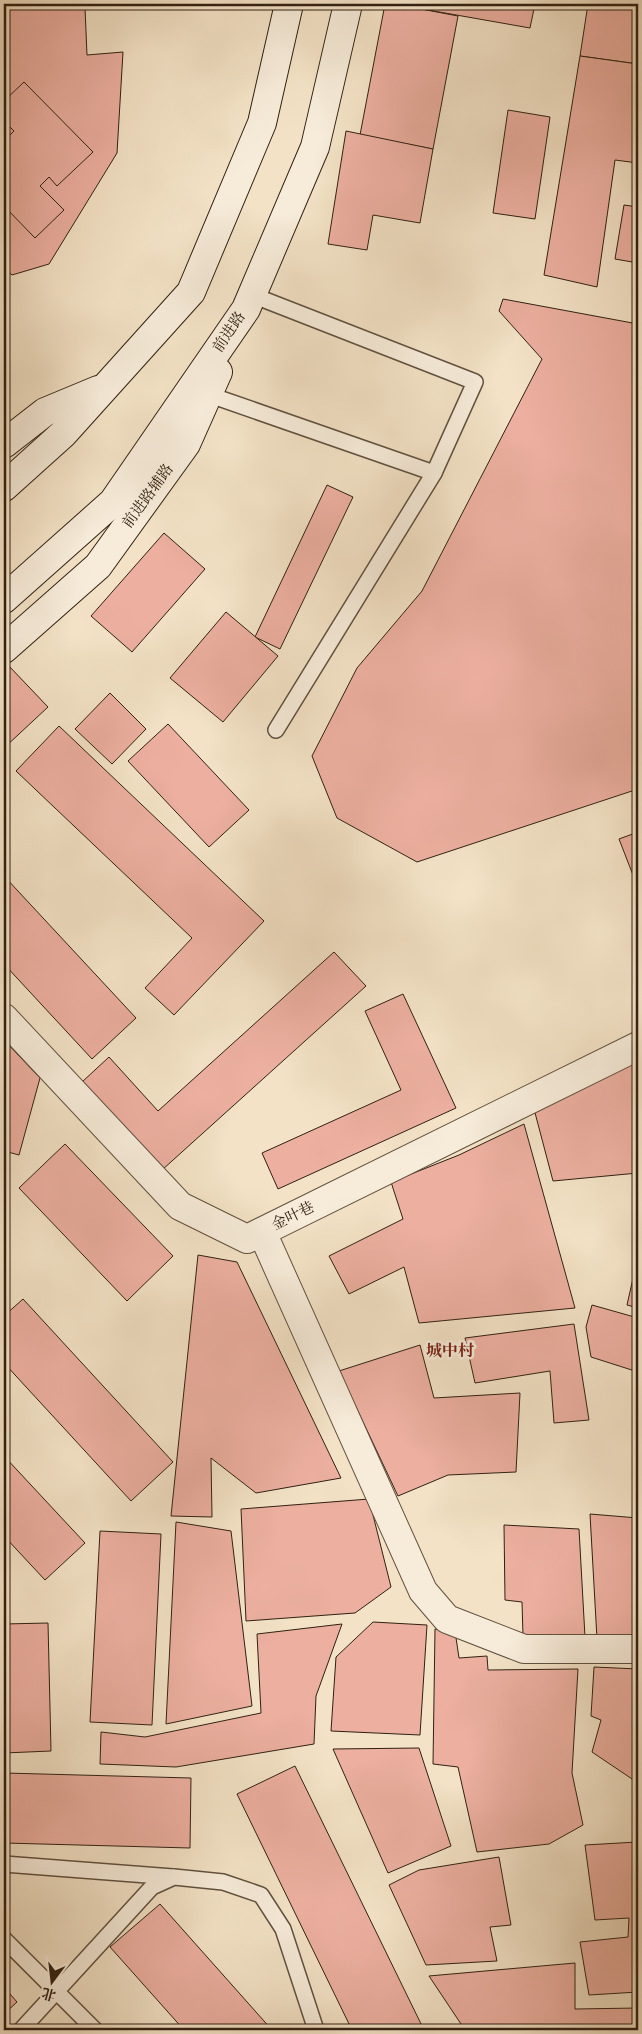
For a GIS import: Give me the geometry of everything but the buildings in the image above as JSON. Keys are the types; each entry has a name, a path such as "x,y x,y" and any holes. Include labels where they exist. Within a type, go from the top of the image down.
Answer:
{"street":[{"path":"268,4 283,32"},
{"path":"4,487 64,432 191,292 262,123 289,4"},
{"name":"前进路","path":"4,599 112,502 249,302 315,147 348,4"},
{"path":"339,45 368,4"},
{"name":"前进路辅路","path":"4,649 98,566 186,444 249,302"},
{"path":"4,444 45,412 106,386"},
{"name":"金叶巷","path":"4,1018 180,1206 247,1239 638,1046"},
{"path":"262,1232 423,1591 447,1619 524,1649 638,1649"}],"lane":[{"path":"249,302 475,382 434,473 276,730"},
{"path":"207,394 434,473"},
{"path":"4,1864 223,1882 261,1895 283,1929 316,2030"},
{"path":"21,2030 152,1887 174,1877"},
{"path":"4,1939 95,2030"}],"district":[{"name":"城中村","path":"450,1352"}]}
